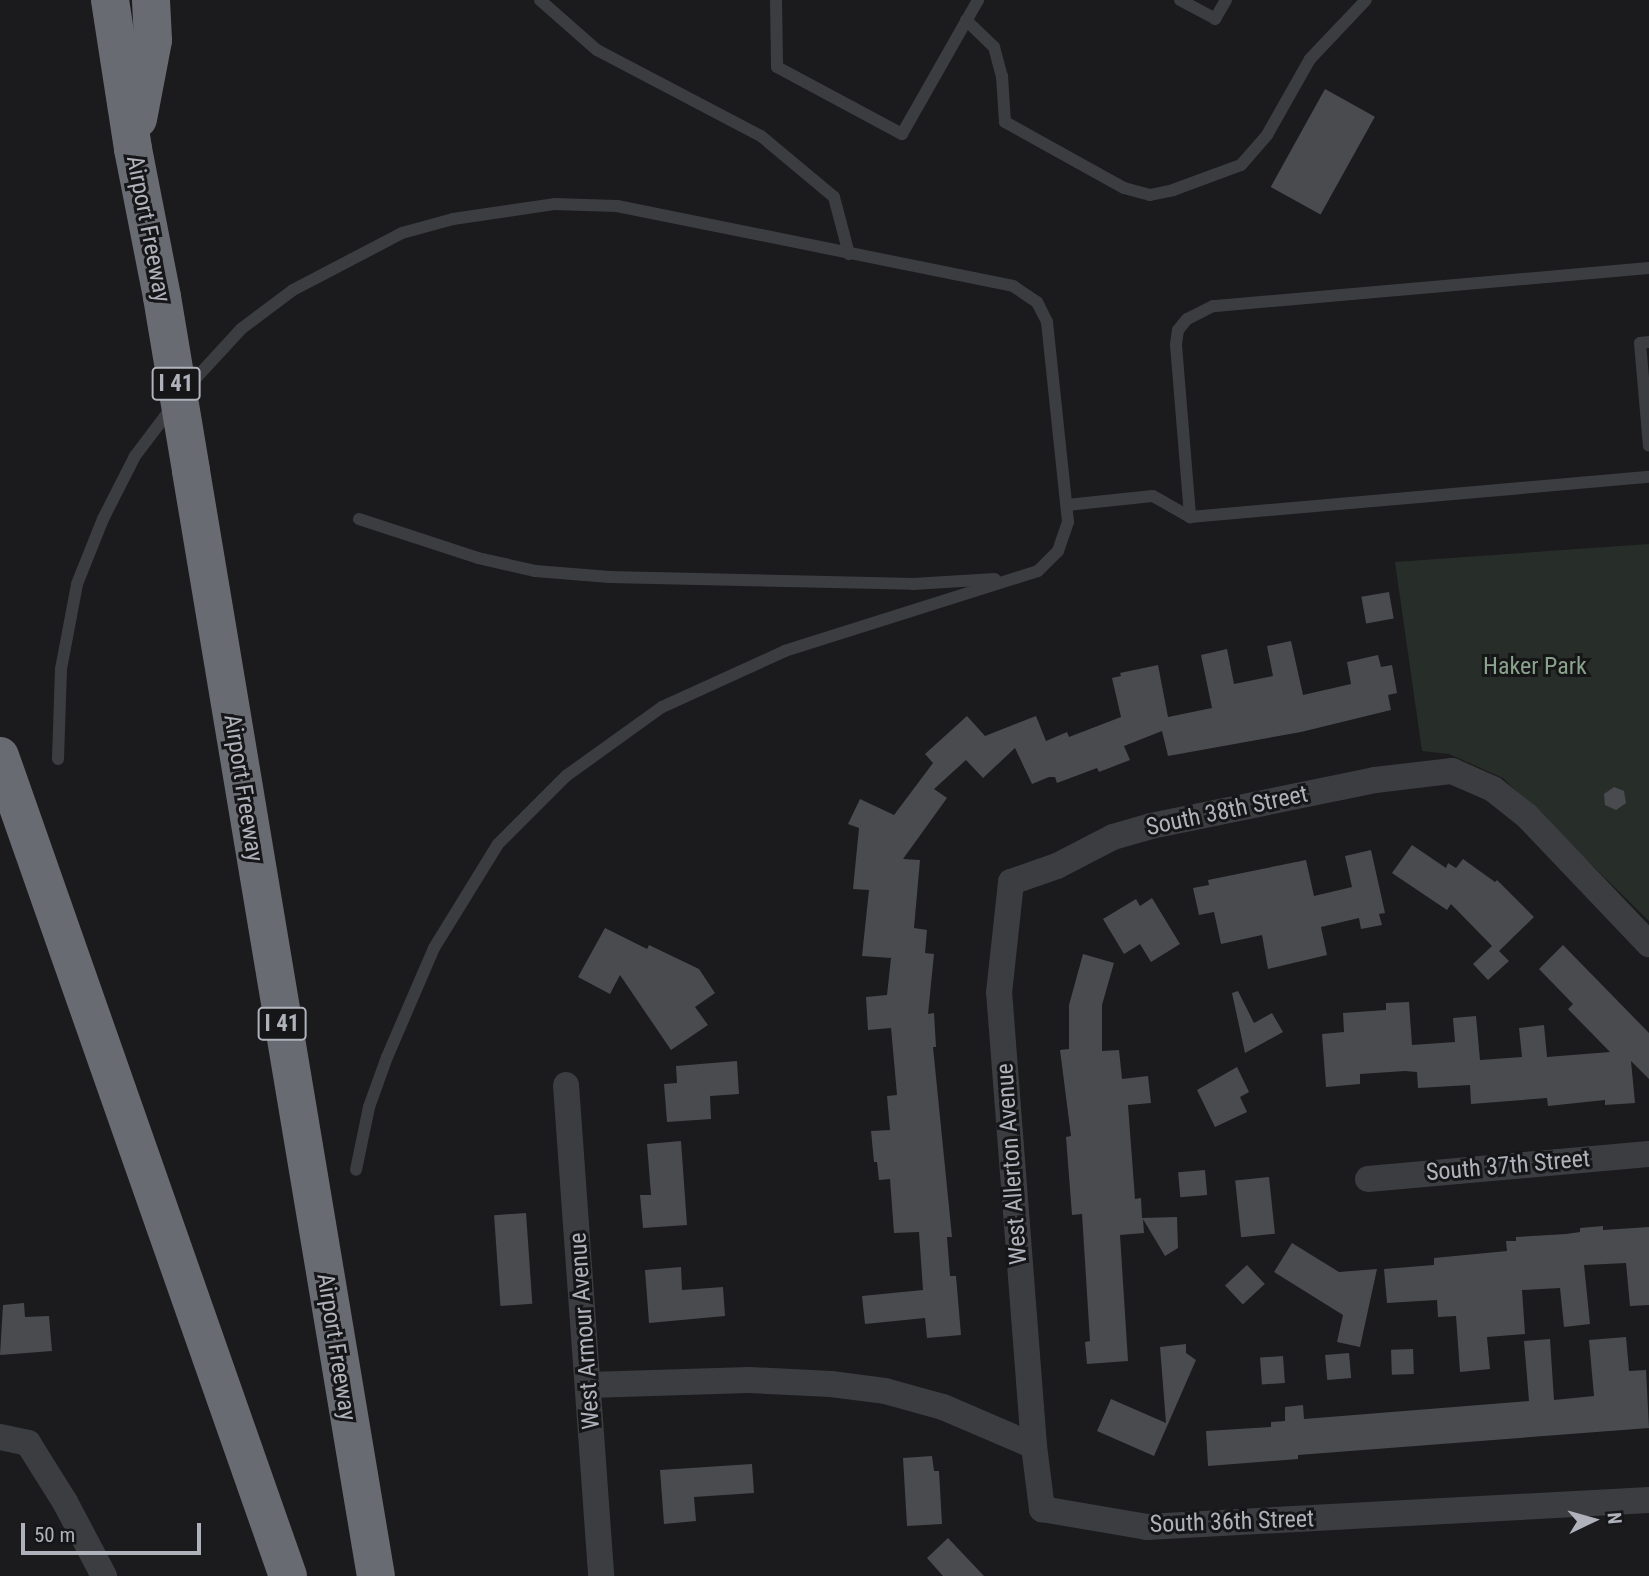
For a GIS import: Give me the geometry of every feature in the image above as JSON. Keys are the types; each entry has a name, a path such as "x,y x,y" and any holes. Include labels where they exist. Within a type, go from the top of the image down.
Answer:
{"highway":[{"name":"Airport Freeway","path":"110,0 133,149 162,297 376,1576"},
{"path":"133,149 153,40 151,0"},
{"path":"0,756 288,1576"}],"street":[{"name":"South 38th Street","path":"1011,883 1057,866 1113,836 1151,826 1375,780 1452,771 1493,789 1527,816 1649,944"},
{"name":"West Allerton Avenue","path":"1011,883 999,993 1034,1446"},
{"name":"West Armour Avenue","path":"566,1085 601,1576"},
{"name":"South 37th Street","path":"1367,1179 1649,1154"},
{"path":"589,1385 749,1380 845,1385 885,1391 943,1407 1034,1446"},
{"path":"0,1437 27,1443 65,1502 104,1576"},
{"name":"South 36th Street","path":"1034,1446 1042,1509 1147,1527 1649,1500"}],"lane":[{"path":"540,0 597,50 761,136 834,197 849,254"},
{"path":"776,0 777,67 902,134 978,0"},
{"path":"1180,0 1215,19 1226,0"},
{"path":"966,20 994,47 1002,76 1005,122 1124,188 1150,195 1172,190 1241,165 1267,135 1310,59 1366,0"},
{"path":"58,759 61,669 67,626 78,584 135,456 189,385 241,329 293,290 402,233 453,219 554,204 617,206 1013,286 1037,302 1047,323 1067,505 1068,522 1058,551 1038,571 785,651 662,707 566,776 498,844 434,948 369,1107 356,1170"},
{"path":"1190,517 1176,345 1178,330 1200,310 1213,306 1649,268"},
{"path":"1649,342 1640,343 1649,446"},
{"path":"1067,505 1153,496 1190,517 1649,477"},
{"path":"359,519 478,558 535,570 610,577 913,584 984,580 1038,571"}],"green space":[{"name":"Haker Park","path":"1649,544 1649,921 1503,778 1449,754 1422,751 1395,562"}],"building":[{"path":"1325,89 1375,117 1321,215 1271,187"},
{"path":"1389,592 1394,619 1366,623 1361,597"},
{"path":"1291,641 1303,695 1351,684 1347,662 1378,655 1381,667 1392,665 1397,693 1388,695 1391,710 1301,732 1168,756 1162,731 1124,746 1130,760 1099,772 1097,768 1057,783 1055,777 1049,777 1032,784 1015,748 983,778 966,760 934,789 947,798 903,859 920,860 914,928 927,930 925,953 934,954 928,1014 934,1013 936,1047 933,1047 952,1237 947,1237 950,1276 956,1276 961,1335 927,1338 925,1318 865,1324 862,1296 923,1290 919,1232 894,1233 890,1179 879,1180 877,1162 874,1162 871,1131 890,1130 887,1096 897,1095 891,1028 868,1030 866,997 887,995 891,958 862,956 869,890 853,889 859,828 848,824 860,799 894,815 933,763 925,754 967,716 985,736 1036,716 1046,741 1067,732 1069,737 1121,717 1112,678 1121,676 1120,673 1158,665 1168,717 1212,708 1201,655 1227,649 1234,684 1273,676 1267,646"},
{"path":"1614,787 1624,791 1626,803 1616,810 1605,805 1604,794"},
{"path":"1412,845 1446,868 1448,863 1456,868 1463,859 1495,882 1497,880 1534,917 1499,951 1509,961 1488,980 1473,964 1492,946 1451,904 1447,910 1392,873"},
{"path":"1371,850 1385,913 1379,914 1382,925 1361,929 1359,918 1321,927 1327,955 1268,969 1262,935 1221,944 1214,912 1199,915 1193,888 1209,885 1208,880 1306,860 1314,896 1352,887 1345,856"},
{"path":"1152,898 1180,944 1151,962 1140,944 1124,954 1103,919 1136,899 1140,906"},
{"path":"605,928 647,949 649,945 699,969 715,993 695,1007 708,1025 671,1050 620,975 610,994 578,977"},
{"path":"1563,945 1649,1033 1649,1079 1631,1061 1635,1103 1605,1105 1605,1100 1548,1106 1547,1098 1471,1104 1470,1085 1418,1088 1417,1072 1405,1071 1360,1074 1360,1084 1326,1087 1322,1034 1344,1032 1343,1013 1386,1010 1386,1003 1409,1002 1412,1045 1455,1042 1453,1018 1476,1016 1480,1060 1522,1057 1519,1028 1544,1025 1547,1057 1610,1052 1568,1009 1573,1004 1539,969"},
{"path":"1083,954 1114,963 1102,1005 1102,1051 1119,1050 1122,1079 1148,1076 1151,1103 1128,1105 1135,1199 1141,1198 1142,1218 1177,1217 1178,1248 1165,1256 1143,1219 1144,1233 1120,1235 1128,1361 1087,1364 1085,1342 1090,1341 1082,1214 1072,1215 1066,1137 1071,1136 1060,1050 1069,1049 1069,1005"},
{"path":"1238,991 1254,1023 1272,1013 1283,1032 1245,1053 1232,993"},
{"path":"737,1061 739,1094 710,1096 711,1119 667,1122 664,1084 677,1083 676,1066"},
{"path":"1237,1067 1249,1092 1240,1097 1247,1112 1215,1127 1197,1090"},
{"path":"681,1141 687,1225 643,1228 640,1195 651,1195 647,1144"},
{"path":"1205,1170 1207,1195 1180,1197 1178,1172"},
{"path":"1269,1177 1275,1234 1241,1237 1235,1181"},
{"path":"526,1213 532,1304 500,1306 494,1215"},
{"path":"1603,1226 1603,1230 1649,1227 1649,1305 1630,1306 1626,1263 1584,1265 1590,1324 1564,1327 1560,1288 1522,1290 1525,1334 1487,1337 1490,1369 1460,1372 1456,1316 1438,1317 1437,1300 1387,1303 1384,1269 1434,1265 1434,1258 1507,1251 1506,1241 1516,1241 1516,1237 1566,1234 1580,1232 1580,1228"},
{"path":"1292,1243 1339,1272 1377,1269 1360,1347 1337,1342 1343,1315 1274,1272"},
{"path":"1247,1265 1265,1284 1243,1304 1225,1285"},
{"path":"681,1267 682,1290 723,1287 725,1316 649,1323 645,1270"},
{"path":"24,1303 25,1317 49,1316 52,1351 0,1355 3,1305"},
{"path":"1626,1337 1629,1371 1646,1370 1649,1428 1298,1455 1298,1459 1208,1466 1206,1431 1271,1427 1271,1422 1285,1421 1285,1407 1303,1405 1304,1419 1529,1401 1524,1341 1550,1339 1554,1400 1594,1396 1589,1340"},
{"path":"1186,1344 1186,1353 1196,1360 1154,1456 1097,1431 1111,1399 1166,1423 1160,1347"},
{"path":"1413,1349 1414,1374 1392,1375 1391,1350"},
{"path":"1349,1353 1351,1378 1327,1380 1325,1355"},
{"path":"1283,1356 1285,1383 1262,1385 1260,1358"},
{"path":"932,1456 934,1471 939,1471 942,1524 907,1526 903,1458"},
{"path":"752,1464 754,1493 694,1497 696,1521 664,1524 660,1470"},
{"path":"948,1538 984,1576 943,1576 927,1558"}]}
